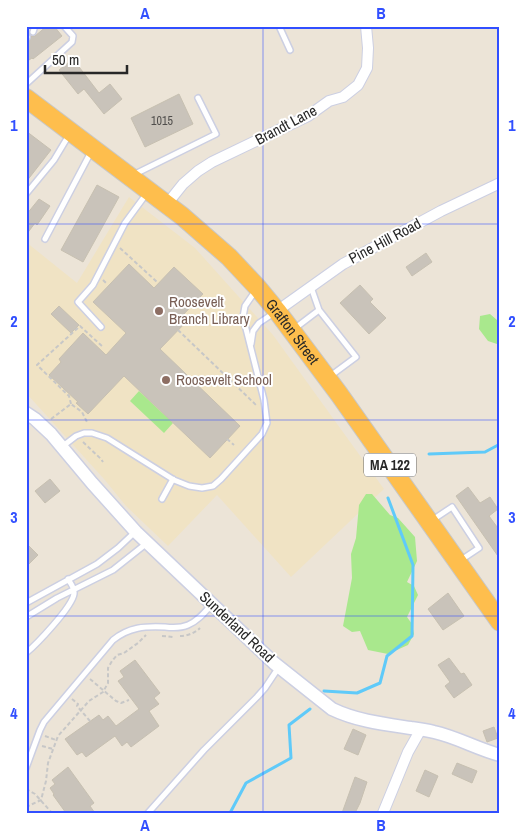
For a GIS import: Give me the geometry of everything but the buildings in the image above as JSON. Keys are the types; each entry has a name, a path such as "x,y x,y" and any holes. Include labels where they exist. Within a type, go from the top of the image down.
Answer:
{"highway":[{"name":"Grafton Street","path":"30,104 167,204 217,246 258,288 328,378 458,562 498,615"}],"street":[{"name":"Brandt Lane","path":"167,204 183,184 212,162 309,116 329,101 343,97 358,85 367,68 366,26"},
{"name":"Pine Hill Road","path":"276,311 343,264 441,211 500,183"},
{"name":"Sunderland Road","path":"26,413 51,434 92,484 136,532 279,667 332,709 365,721 421,729 446,735 500,755"},
{"path":"383,813 408,752 421,729"}],"lane":[{"path":"26,84 72,42 73,36 64,26"},
{"path":"279,26 290,50"},
{"path":"130,177 216,134 198,98"},
{"path":"26,194 54,160 70,132"},
{"path":"45,239 92,149"},
{"path":"101,327 78,302 93,285 124,223 149,190"},
{"path":"311,287 319,310 356,357 328,378"},
{"path":"62,447 76,436 92,433 107,438 173,479 189,486 202,488 213,486 264,431 267,419 243,317 245,306 258,288"},
{"path":"291,330 319,310"},
{"path":"251,347 253,331 259,323 276,311"},
{"path":"162,499 173,479"},
{"path":"430,522 452,507 480,548 458,562"},
{"path":"26,603 97,564 136,532"},
{"path":"26,617 74,589 112,570 148,543"},
{"path":"26,653 47,633 74,596 74,589 68,580"},
{"path":"26,768 44,722 120,634 134,628 190,625 212,604"},
{"path":"148,813 204,750 257,697 279,667"}],"path":[{"path":"114,243 157,282"},
{"path":"88,422 82,412 71,404 69,396 38,365 80,326 102,347"},
{"path":"178,330 256,405"},
{"path":"51,419 71,404"},
{"path":"227,439 234,445"},
{"path":"83,442 104,462"},
{"path":"159,635 169,637 185,636 197,632 201,627"},
{"path":"41,800 48,763 58,736 89,700 104,691 108,683 108,668 112,660 149,634"},
{"path":"98,685 108,695 121,703 129,700"},
{"path":"78,704 80,710 90,721"},
{"path":"52,739 56,740"},
{"path":"49,748 53,749"},
{"path":"26,789 35,794 52,813"},
{"path":"26,807 41,800"}],"shaded area":[{"name":"Roosevelt School","path":"129,197 195,248 273,335 384,489 291,577 217,495 168,546 126,506 26,393 26,242 77,283"}],"green space":[{"path":"490,314 497,320 500,319 500,345 488,341 479,329 480,316"},
{"path":"139,391 173,423 164,433 130,401"},
{"path":"366,494 372,494 390,515 398,518 415,537 417,561 407,582 414,586 418,595 407,617 412,624 414,634 408,645 388,654 368,650 360,631 352,632 343,626 352,578 351,554 356,538 359,505"}],"waterway":[{"path":"429,454 485,452 500,444"},
{"path":"324,691 357,693 380,683 387,656 412,636 413,565 388,498"},
{"path":"230,813 246,783 291,758 289,725 310,709"}],"place":[{"name":"Roosevelt Branch Library","path":"159,311"},
{"name":"Roosevelt School","path":"166,380"}]}
